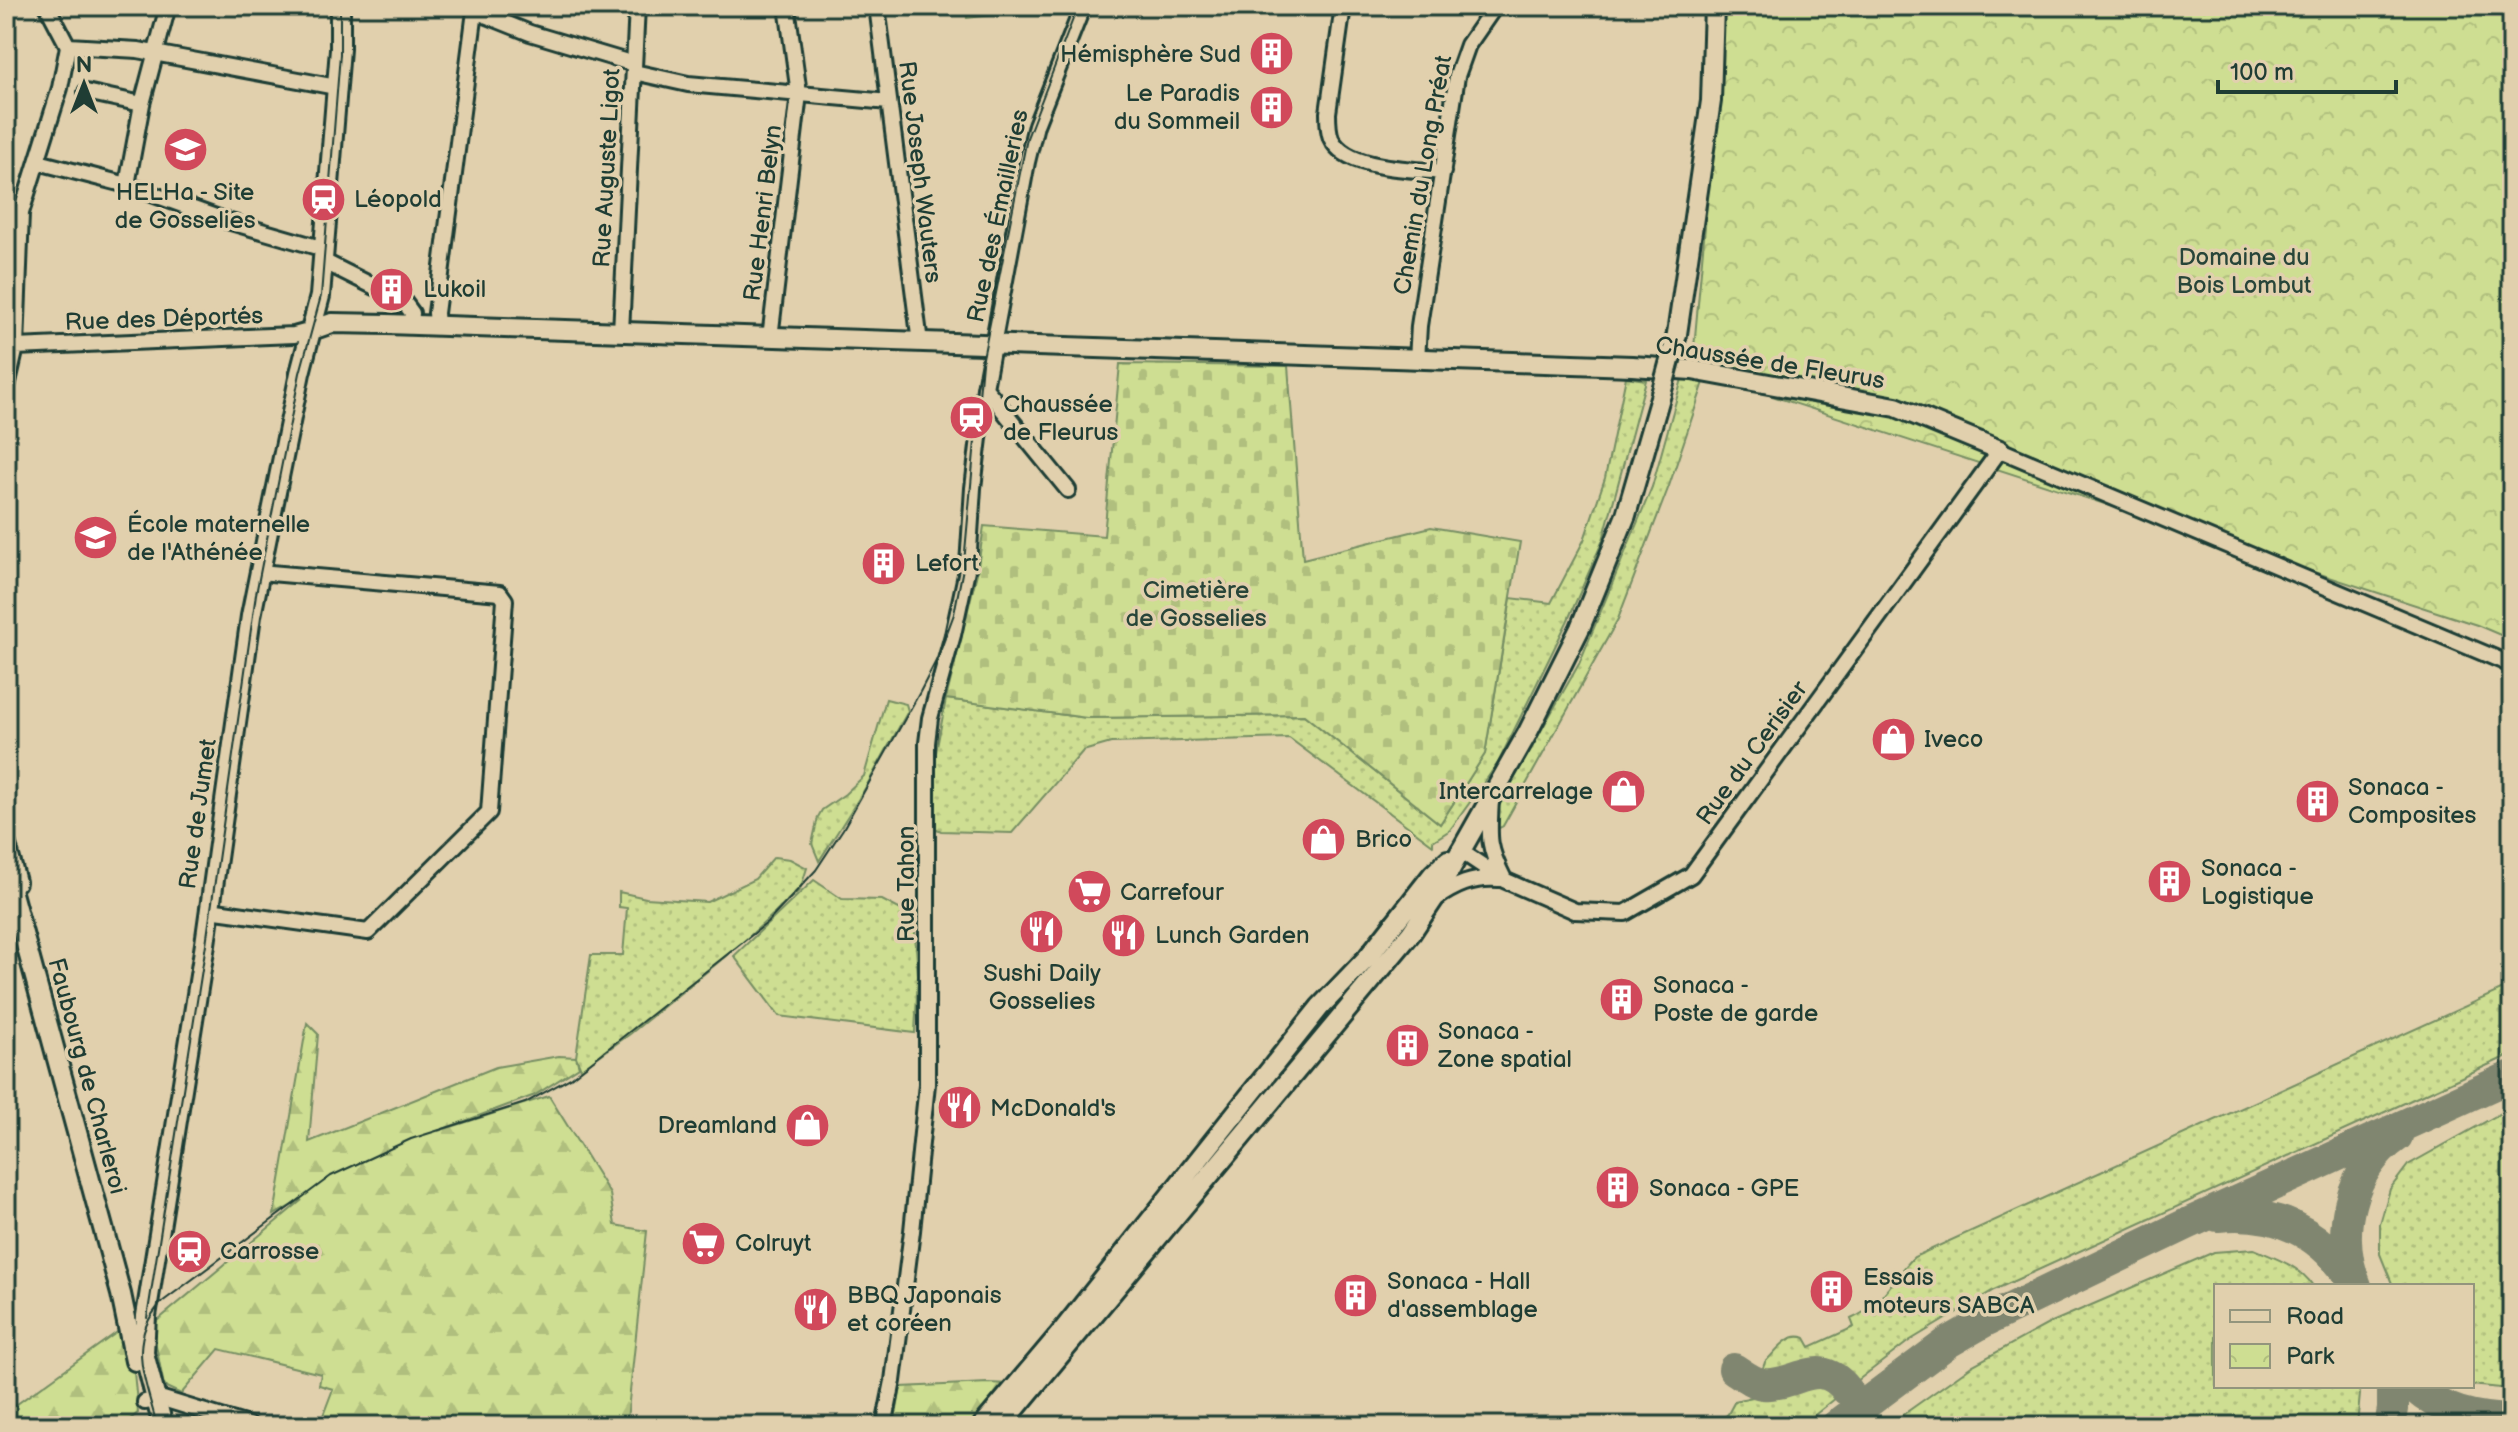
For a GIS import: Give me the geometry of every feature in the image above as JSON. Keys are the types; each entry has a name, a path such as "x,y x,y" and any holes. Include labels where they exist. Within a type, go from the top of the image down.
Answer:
{"main road":[{"name":"Rue de Jumet","path":"137,1299 209,910 259,572 300,373 320,296 340,49 340,6"},
{"path":"1001,1426 1411,933 1527,734 1580,628 1626,515 1677,334 1711,101 1714,6"},
{"name":"Chaussée de Fleurus","path":"312,330 332,323 411,324 1692,370 1896,407 2000,450"},
{"path":"6,845 98,1194"},
{"path":"982,1426 1059,1335 1320,1007 1368,957 1433,874 1459,850"},
{"name":"Faubourg de Charleroi","path":"6,871 98,1194 137,1299"},
{"path":"137,1299 151,1401 151,1426"},
{"path":"137,1299 151,1401 163,1426"}],"street":[{"path":"6,391 16,347 12,320 21,213 60,88 68,46 47,6"},
{"path":"127,185 142,104 168,6"},
{"name":"Rue Auguste Ligot","path":"621,332 637,6"},
{"name":"Rue Henri Belyn","path":"770,338 799,94 787,6"},
{"name":"Rue Joseph Wauters","path":"877,6 920,343"},
{"name":"Rue des Émailleries","path":"993,346 1032,140 1083,6"},
{"path":"1343,6 1328,113 1328,127 1335,144 1358,161 1443,172"},
{"name":"Chemin du Long Préat","path":"1417,360 1419,326 1457,76 1468,45 1495,6"},
{"name":"Rue Henri Belyn","path":"439,325 436,313 475,11 530,33 688,84 889,102"},
{"path":"68,46 138,50 336,87"},
{"path":"86,92 142,104"},
{"path":"38,162 127,185 324,255 375,287"},
{"path":"404,302 412,313 411,324"},
{"name":"Rue des Déportés","path":"16,347 294,335 312,330"},
{"name":"Rue Tahon","path":"884,1426 893,1381 912,1231 927,1084 927,743 930,718 968,565 973,488 993,346"},
{"path":"985,388 1068,490"},
{"name":"Chaussée de Fleurus","path":"2000,450 2512,665"},
{"name":"Rue du Cerisier","path":"1459,850 1504,880 1575,911 1625,913 1691,875 2000,450"},
{"path":"209,910 368,932 489,812 505,600 500,593 259,572"},
{"path":"1433,900 1453,886 1473,879 1504,880 1493,858 1488,838 1491,797"},
{"path":"151,1401 163,1399 251,1426"}],"green space":[{"path":"966,6 1070,6 967,18"},
{"name":"Domaine du Bois Lombut","path":"1725,6 2512,6 2512,640 2477,625 1692,370"},
{"name":"Cimetière de Gosselies","path":"1120,364 1288,366 1303,559 1431,527 1520,542 1485,754 1440,824 1304,715 1087,718 946,699 977,573 984,526 1104,536"},
{"path":"1626,377 1646,380 1603,540 1498,763 1450,830 1433,841 1433,845 1289,738 1111,743 1083,751 1012,833 941,831 935,828 932,774 946,699 1087,718 1304,715 1440,824 1485,754 1511,598 1551,603 1584,540 1605,478"},
{"path":"1682,379 1704,382 1669,486 1618,619 1503,826 1494,831 1489,822 1579,664 1652,487"},
{"path":"886,699 906,704 908,711 863,792 819,861 812,844 818,817 822,810 864,776"},
{"path":"774,857 790,859 807,868 800,890 742,943 630,1034 581,1069 576,1057 591,955 623,955 627,908 619,907 619,892 646,898 707,902 755,879"},
{"path":"814,880 842,899 882,900 914,920 918,975 915,1033 779,1016 734,956"},
{"path":"2512,985 2512,1054 1994,1290 1909,1341 1857,1381 1846,1371 1825,1364 1768,1373 1763,1368 1778,1348 1793,1337 1805,1338 1810,1347 1854,1327 1851,1319 1879,1299 1914,1257"},
{"path":"307,1023 318,1034 309,1142 496,1067 559,1056 576,1057 579,1067 535,1095 438,1131 549,1096 610,1194 615,1225 647,1231 627,1420 630,1426 319,1426 333,1389 319,1385 321,1374 219,1349 181,1394 164,1386 152,1325 302,1200 274,1215"},
{"path":"2512,1107 2510,1389 2474,1385 2474,1284 2392,1284 2380,1254 2380,1224 2390,1189 2408,1165"},
{"path":"2254,1249 2294,1268 2312,1284 2214,1284 2214,1388 2358,1388 2357,1426 1887,1426 1973,1365 2052,1322 2214,1252"},
{"path":"123,1328 130,1332 138,1413 121,1426 6,1426 6,1412"},
{"path":"1815,1383 1824,1386 1836,1398 1801,1426 1714,1426 1728,1414 1735,1401"},
{"path":"1009,1384 972,1426 894,1426 901,1387"}],"taxiway":[{"path":"1836,1426 1947,1343 1987,1320 2187,1224 2512,1076"},
{"path":"2355,1284 2346,1245 2350,1204 2367,1166 2397,1136"},
{"path":"2218,1216 2258,1217 2294,1227 2325,1248 2352,1279"},
{"path":"1734,1369 1763,1384 1826,1374 1847,1390"},
{"path":"2390,1426 2393,1388"},
{"path":"2415,1388 2435,1402 2459,1412 2512,1420"}],"tunnel":[{"path":"375,287 404,302"}],"tram line":[{"path":"147,1318 206,944 256,594 300,373 321,296 340,54 340,6"},
{"path":"157,1426 144,1377 141,1346 144,1331 162,1302 331,1176 411,1139 525,1103 572,1077 767,923 816,870 843,829 920,692 938,657 954,614 964,563 982,363 1027,138 1078,6"}],"place":[{"name":"Hémisphère Sud","path":"1272,54"},
{"name":"Le Paradis du Sommeil","path":"1271,107"},
{"name":"HELHa - Site de Gosselies","path":"185,150"},
{"name":"Léopold","path":"323,199"},
{"name":"Lukoil","path":"392,289"},
{"name":"Chaussée de Fleurus","path":"972,418"},
{"name":"École maternelle de l'Athénée","path":"96,538"},
{"name":"Lefort","path":"884,563"},
{"name":"Iveco","path":"1893,739"},
{"name":"Intercarrelage","path":"1624,791"},
{"name":"Sonaca - Composites","path":"2317,801"},
{"name":"Brico","path":"1324,839"},
{"name":"Sonaca - Logistique","path":"2170,882"},
{"name":"Carrefour","path":"1089,892"},
{"name":"Sushi Daily Gosselies","path":"1042,931"},
{"name":"Lunch Garden","path":"1124,935"},
{"name":"Sonaca - Poste de garde","path":"1622,999"},
{"name":"Sonaca - Zone spatial","path":"1407,1045"},
{"name":"McDonald's","path":"959,1108"},
{"name":"Dreamland","path":"808,1125"},
{"name":"Sonaca - GPE","path":"1618,1188"},
{"name":"Colruyt","path":"704,1243"},
{"name":"Carrosse","path":"189,1251"},
{"name":"Essais moteurs SABCA","path":"1832,1291"},
{"name":"Sonaca - Hall d'assemblage","path":"1356,1295"},
{"name":"BBQ Japonais et coréen","path":"816,1309"}]}
